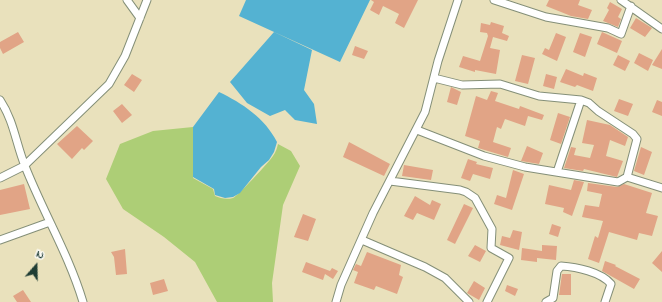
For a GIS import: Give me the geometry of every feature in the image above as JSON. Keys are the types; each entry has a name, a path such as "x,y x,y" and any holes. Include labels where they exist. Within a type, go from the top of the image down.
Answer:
{"street":[{"path":"127,0 140,18"},
{"path":"0,178 24,166 109,84 125,56 147,0"},
{"path":"336,302 341,285 373,213 425,112 458,0"},
{"path":"494,0 546,17 608,28 621,34 631,6"},
{"path":"621,0 662,29"},
{"path":"417,130 484,156 525,167 618,182 627,177 637,139 633,134 614,120 598,111 589,103 581,100 539,96 500,84 462,85 434,78"},
{"path":"557,172 581,100"},
{"path":"1,104 10,118 24,166 50,222 83,302"},
{"path":"627,177 662,188"},
{"path":"390,180 460,190 475,198 492,229 492,248 509,258 487,302"},
{"path":"0,240 50,222"},
{"path":"362,240 424,267 445,278 469,302"},
{"path":"546,302 553,298 557,271 561,266 605,278 610,284 605,302"}],"green space":[{"path":"193,127 193,178 213,189 215,196 217,197 228,199 236,196 271,159 278,144 291,151 300,166 283,205 272,283 273,302 217,302 195,262 164,237 123,209 106,179 120,144 153,131"}],"water":[{"path":"246,0 370,0 340,62 239,16"},
{"path":"274,32 312,50 304,90 314,104 317,124 295,120 285,110 270,116 247,103 230,82"},
{"path":"219,92 252,112 272,133 277,142 274,152 269,160 261,167 240,193 233,197 225,198 215,195 214,189 193,177 193,127"}],"building":[{"path":"371,0 418,0 404,28 395,23 399,14 383,6 379,15 370,10 374,2"},
{"path":"549,0 580,0 578,5 592,10 588,19 571,16 546,6"},
{"path":"610,2 622,9 618,17 621,19 618,27 603,21 609,10 607,8"},
{"path":"636,18 652,28 645,37 630,28"},
{"path":"491,22 504,26 502,33 509,36 507,41 493,37 490,48 500,50 496,74 475,70 475,72 459,67 463,56 480,61 488,36 487,33 480,32 481,23 490,25"},
{"path":"18,32 24,42 3,54 0,48 0,42"},
{"path":"602,32 622,41 617,53 597,44"},
{"path":"556,33 566,37 557,61 542,54 545,48 549,50"},
{"path":"580,33 592,37 585,57 573,52"},
{"path":"355,46 368,51 364,59 352,55"},
{"path":"662,49 662,69 652,65"},
{"path":"639,53 653,60 648,71 634,63"},
{"path":"522,55 535,58 528,84 515,81"},
{"path":"618,55 630,61 625,71 613,65"},
{"path":"566,69 583,76 584,73 597,78 593,91 577,85 575,87 560,82"},
{"path":"132,74 142,80 134,92 124,85"},
{"path":"546,74 557,77 554,89 543,86"},
{"path":"451,87 461,92 457,105 447,102"},
{"path":"491,91 498,93 495,101 519,109 520,106 544,115 542,120 528,116 525,126 505,119 501,129 497,127 493,142 511,148 508,157 478,148 480,141 465,136 476,96 487,100"},
{"path":"619,99 633,104 628,116 614,111"},
{"path":"657,100 662,102 662,116 652,112"},
{"path":"122,104 132,115 122,123 113,111"},
{"path":"558,113 570,117 561,144 550,140"},
{"path":"587,120 610,125 628,137 625,146 610,140 606,156 623,161 617,177 584,169 583,171 564,168 571,147 576,148 574,155 590,158 594,145 582,143"},
{"path":"77,126 93,141 84,150 82,148 72,159 57,144"},
{"path":"349,142 390,164 384,176 343,157"},
{"path":"527,146 543,153 539,164 521,161"},
{"path":"641,147 652,152 644,175 634,171"},
{"path":"468,159 477,162 476,164 493,168 490,179 473,174 470,181 461,178"},
{"path":"404,165 433,170 431,180 402,176"},
{"path":"513,170 524,174 512,210 494,204 497,195 506,198"},
{"path":"574,180 584,182 572,216 563,212 564,208 545,204 549,185 571,190"},
{"path":"588,183 617,187 624,184 652,193 646,213 658,216 652,236 639,233 637,240 609,232 599,263 588,259 595,236 598,238 603,221 582,217 585,205 599,207 602,194 587,191"},
{"path":"24,184 30,209 0,215 0,190"},
{"path":"415,196 430,205 432,200 441,204 434,220 417,213 413,220 404,216"},
{"path":"464,204 473,208 455,244 447,240"},
{"path":"303,214 316,219 308,241 294,237"},
{"path":"552,224 561,227 558,237 549,234"},
{"path":"513,230 522,232 519,250 500,245 502,236 510,238"},
{"path":"475,245 486,251 480,262 468,256"},
{"path":"542,245 557,246 556,260 537,258 537,262 521,260 522,248 542,251"},
{"path":"125,249 127,274 116,275 114,257 111,252"},
{"path":"662,251 662,272 652,263"},
{"path":"367,252 401,265 399,275 403,277 397,294 376,286 374,290 354,283 358,272 353,270 356,264 361,266"},
{"path":"605,261 616,265 615,266 640,279 634,289 602,271"},
{"path":"306,262 330,271 332,268 338,271 333,279 325,274 323,280 302,272"},
{"path":"562,274 571,274 571,295 559,295"},
{"path":"164,279 168,291 153,295 150,283"},
{"path":"474,281 485,288 479,300 467,293"},
{"path":"507,285 518,289 515,296 505,291"},
{"path":"23,290 31,302 17,302 13,296"}]}
